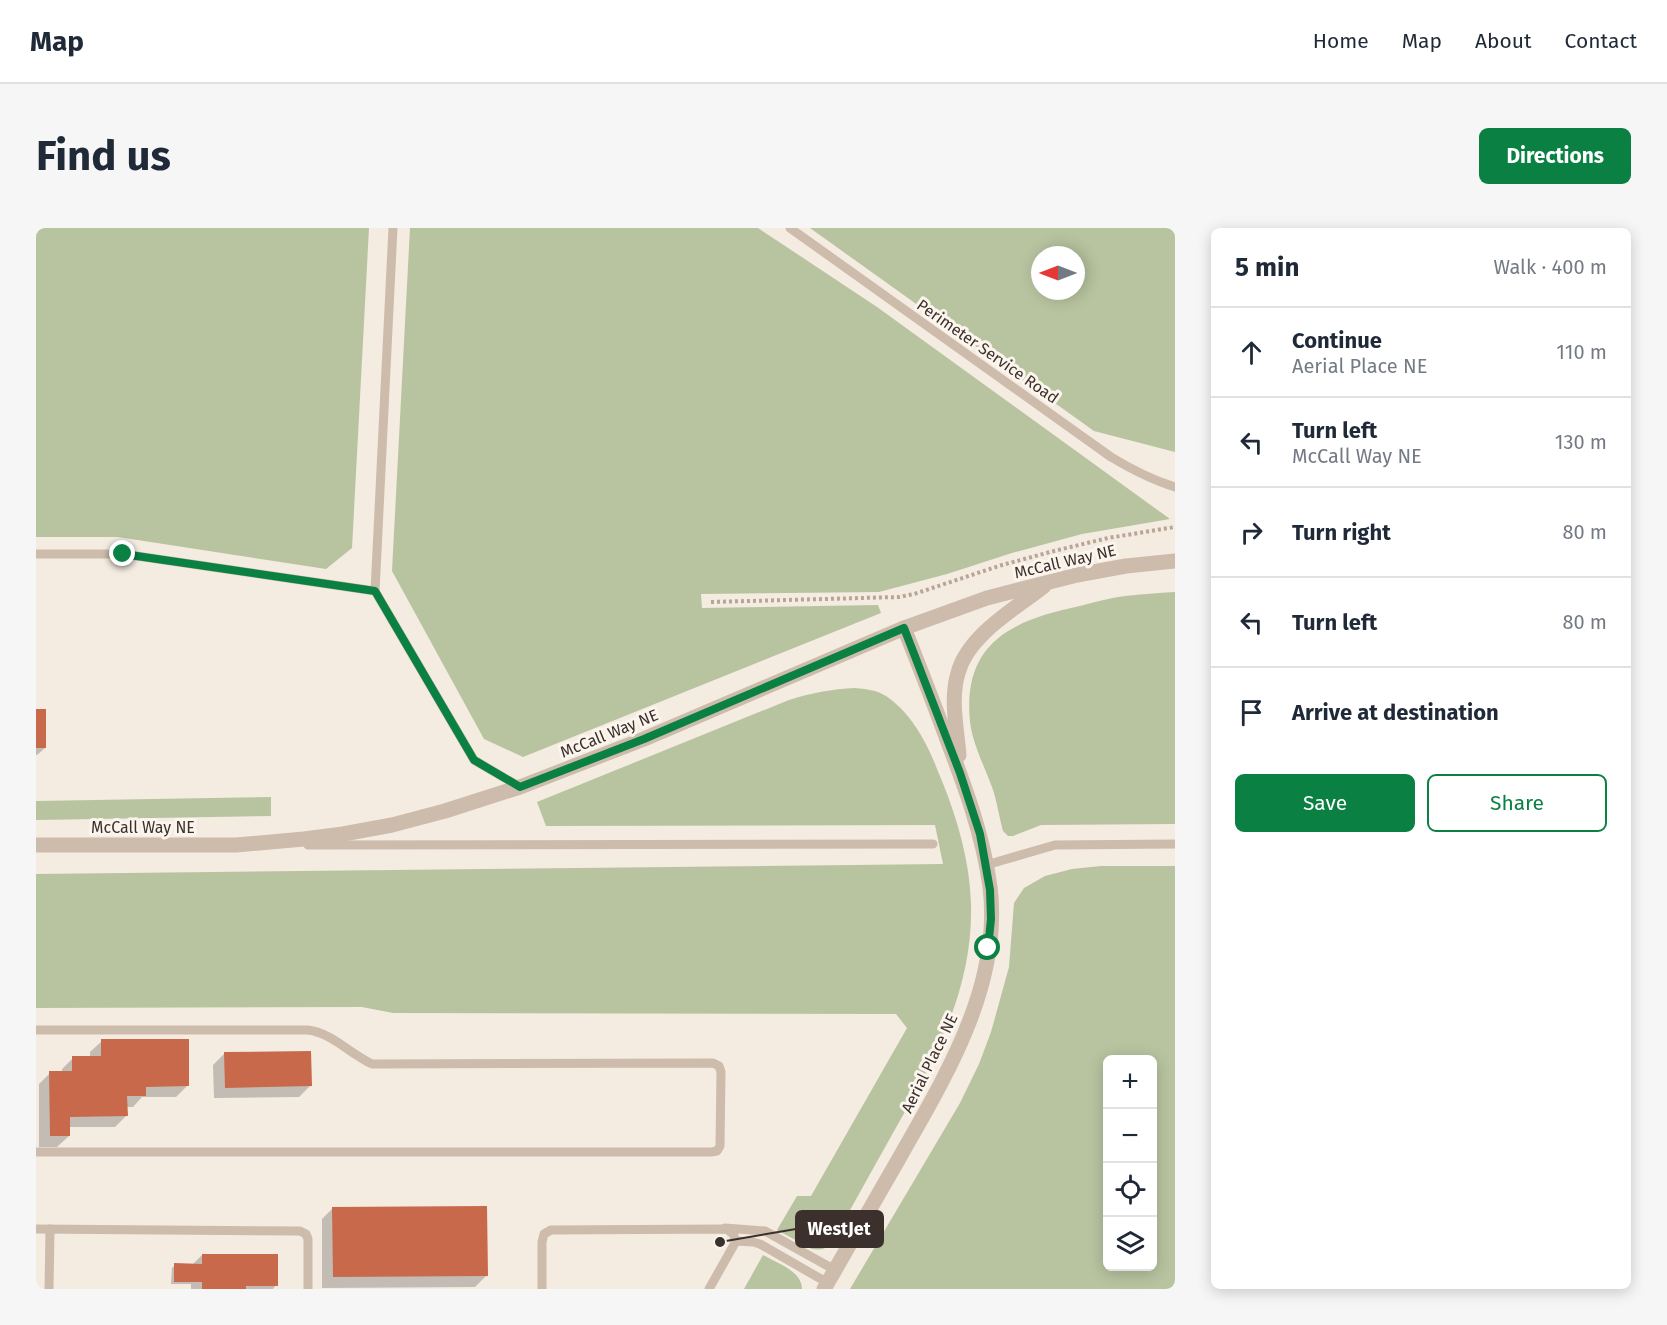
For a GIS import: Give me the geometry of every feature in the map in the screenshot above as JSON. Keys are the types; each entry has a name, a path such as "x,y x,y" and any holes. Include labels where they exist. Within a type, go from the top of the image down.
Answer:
{"street":[{"name":"McCall Way NE","path":"36,845 236,845 343,834 392,825 520,787 644,739 904,628 987,598 1077,575 1126,566 1175,561"},
{"path":"960,773 955,703 958,673 963,660 970,648 987,631 1047,584"},
{"name":"Aerial Place NE","path":"829,1281 942,1082 960,1046 973,1014 988,948 991,919 990,890 980,834 960,773 904,628"}],"lane":[{"path":"393,228 375,591 474,760 520,787"},
{"name":"Perimeter Service Road","path":"790,228 1111,457 1158,482 1175,487"},
{"path":"36,554 123,554 375,591"},
{"path":"236,845 933,844"},
{"path":"986,865 1055,844 1175,844"},
{"path":"36,1030 308,1030 325,1034 372,1064 713,1063 719,1066 721,1072 720,1146 711,1152 36,1152"},
{"path":"36,1228 300,1231 306,1233 308,1239 308,1289"},
{"path":"542,1289 542,1238 551,1230 723,1228 765,1231 829,1281"},
{"path":"709,1289 735,1241 731,1231 723,1228"},
{"path":"49,1289 50,1229"},
{"path":"735,1241 760,1244 829,1281"}],"path":[{"path":"711,602 898,597 1054,551 1175,527"}],"green space":[{"path":"36,228 369,228 352,548 326,569 118,537 36,537"},
{"path":"410,228 758,228 877,307 1170,519 1082,534 879,592 701,594 702,608 878,605 881,613 523,757 484,739 392,571"},
{"path":"810,228 1175,228 1175,452 1094,431"},
{"path":"1175,592 1175,824 1041,825 1008,836 1003,831 994,792 971,730 970,695 974,672 984,654 997,639 1033,619 1114,598"},
{"path":"855,688 878,692 895,703 917,728 928,748 950,801 965,852 970,887 970,936 958,996 936,1052 831,1244 824,1248 812,1249 777,1230 797,1196 811,1196 907,1028 896,1014 393,1013 362,1007 36,1008 36,874 943,864 935,825 546,826 537,802 789,700 838,689"},
{"path":"271,797 271,816 36,820 36,801"},
{"path":"1101,866 1175,866 1175,1289 850,1289 960,1103 979,1064 991,1032 1009,967 1014,903 1024,888 1045,876 1072,869"},
{"path":"763,1255 793,1272 798,1277 802,1289 744,1289"}],"building":[{"path":"36,709 46,709 46,748 36,748"},
{"path":"101,1039 189,1039 189,1086 146,1087 146,1096 127,1096 128,1116 70,1117 70,1136 50,1136 49,1071 72,1071 72,1056 101,1056"},
{"path":"311,1051 312,1086 225,1088 224,1052"},
{"path":"487,1206 488,1276 333,1277 332,1207"},
{"path":"202,1254 278,1254 278,1286 202,1289 202,1282 174,1282 174,1263 202,1264"}],"place":[{"name":"WestJet","path":"720,1242"}],"route":[{"path":"123,554 375,591 474,760 520,787 644,739 904,628 960,773 980,834 990,890 991,919 988,948"}]}
